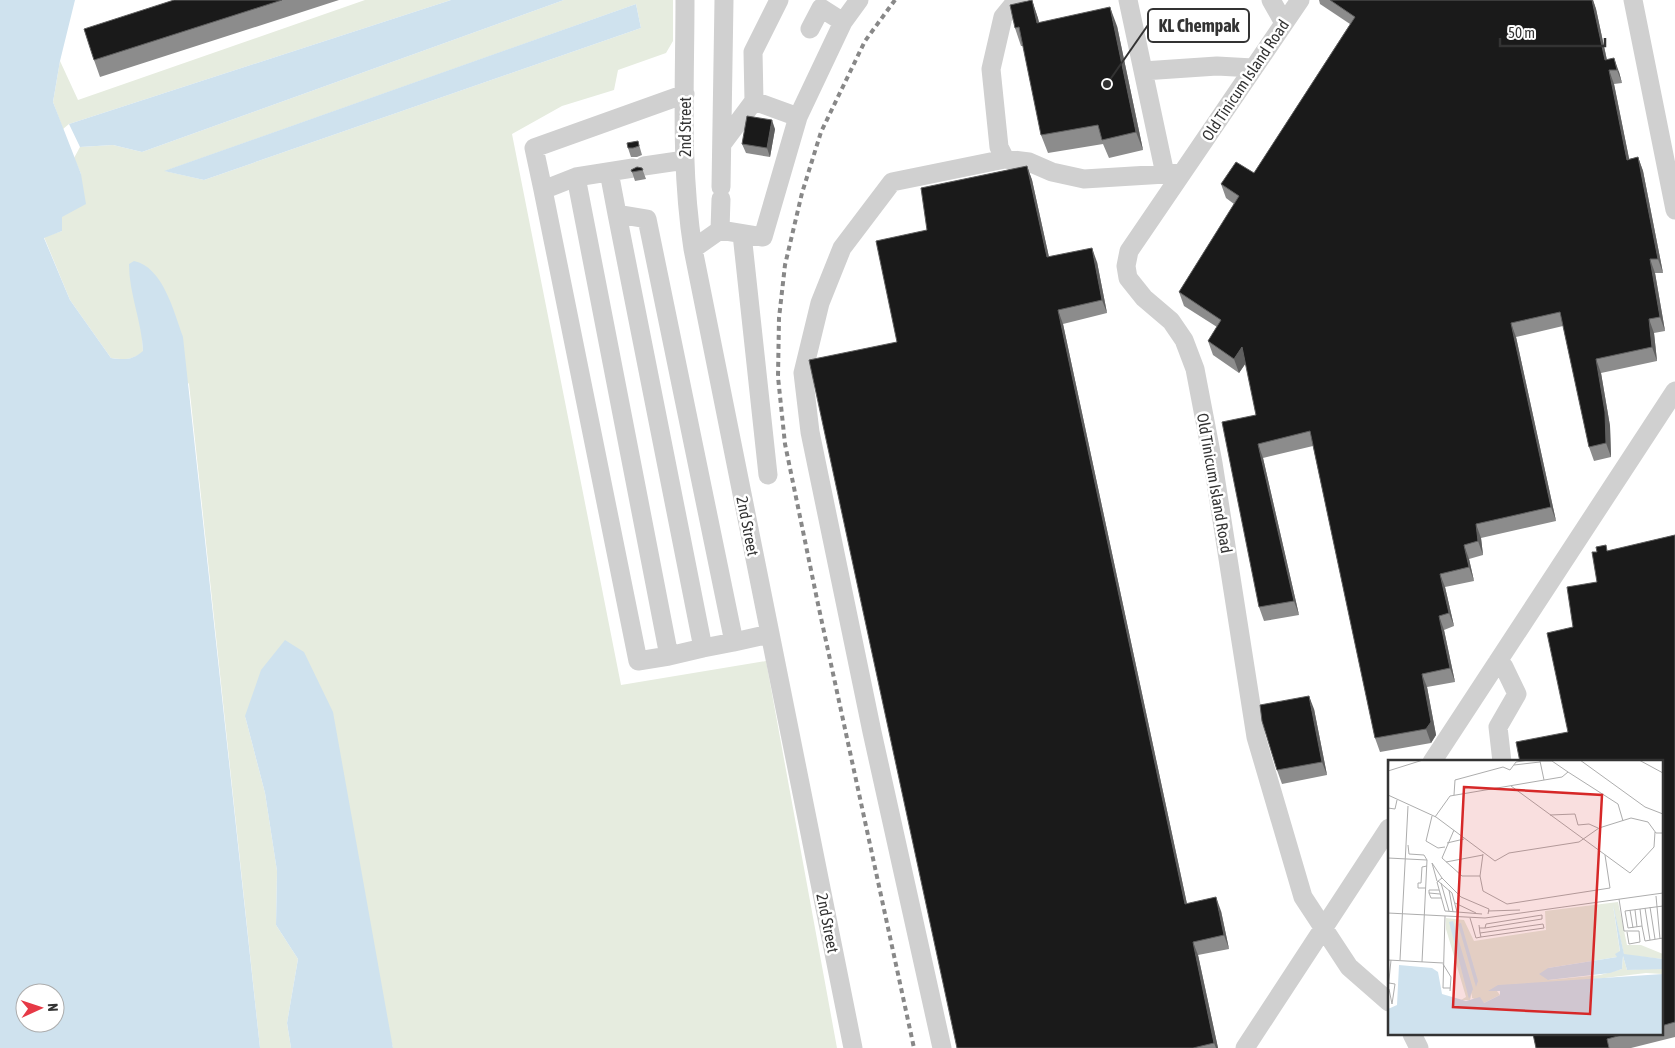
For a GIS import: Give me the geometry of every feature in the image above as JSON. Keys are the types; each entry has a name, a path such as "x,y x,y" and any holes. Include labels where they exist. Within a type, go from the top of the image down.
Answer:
{"street":[{"name":"2nd Street","path":"685,0 685,160 688,214 693,249 853,1048"},
{"path":"720,230 724,0"},
{"path":"722,144 754,101 753,52 779,0"},
{"path":"693,249 720,230 763,237 798,117 843,22 859,0"},
{"path":"1004,160 999,147 991,69 1003,17 1017,0"},
{"path":"942,1048 872,732 810,432 803,373 820,303 842,248 892,182 1004,160 1029,162 1052,172 1084,179 1173,173 1143,71 1128,0"},
{"path":"1272,0 1284,23"},
{"name":"Old Tinicum Island Road","path":"1300,0 1253,68 1173,173 1129,251 1126,266 1128,278 1144,298 1171,321 1180,334 1195,369 1214,463 1256,736 1304,898 1348,967 1388,1001"},
{"path":"1634,0 1675,210"},
{"path":"810,29 823,4 843,22"},
{"path":"1143,71 1217,66 1253,68"},
{"path":"685,94 534,148 638,661 770,634"},
{"path":"754,101 798,117"},
{"path":"543,190 576,177 685,160"},
{"path":"609,172 703,648"},
{"path":"576,177 669,656"},
{"path":"616,214 647,219 734,642"},
{"path":"742,234 768,475"},
{"path":"1433,760 1675,391"},
{"path":"1498,661 1504,667 1517,694 1498,727 1502,760"},
{"path":"1245,1048 1323,929 1386,838"}],"shaded area":[{"path":"365,0 451,0 69,124 63,129 53,102 60,61 78,100"},
{"path":"564,0 673,0 673,41 666,53 618,70 614,90 562,106 512,134 621,685 766,661 837,1048 393,1048 390,1036 245,716 265,793 277,871 276,925 298,959 287,1023 291,1048 260,1048 189,384 142,334 143,352 128,359 111,358 70,300 44,237 62,231 61,217 81,174 74,158 80,147 113,145 142,152","holes":["636,4 641,28 204,180 165,171"]}],"water":[{"path":"0,0 75,0 60,61 53,102 81,174 86,204 62,217 62,231 44,238 70,300 111,358 128,359 136,356 143,351 130,275 129,264 134,261 144,265 160,281 183,337 260,1048 0,1048"},
{"path":"451,0 564,0 142,152 113,145 80,147 69,124"},
{"path":"636,4 641,28 204,180 164,171"},
{"path":"285,640 304,652 333,712 393,1048 291,1048 287,1023 298,959 276,925 277,871 265,793 245,716 261,670"}],"building":[{"path":"174,0 282,0 94,60 84,29"},
{"path":"1032,0 1037,23 1110,7 1136,132 1102,140 1098,125 1041,135 1019,27 1015,28 1010,5"},
{"path":"1330,0 1592,0 1605,60 1614,58 1617,70 1609,70 1627,160 1638,157 1658,259 1650,259 1660,317 1649,319 1652,347 1596,359 1605,412 1606,443 1589,447 1560,312 1511,323 1551,507 1476,524 1478,541 1464,545 1469,567 1440,574 1449,613 1439,616 1450,668 1422,674 1431,722 1426,729 1375,738 1310,431 1258,444 1294,601 1259,607 1222,422 1256,415 1242,347 1234,359 1208,341 1221,320 1179,292 1239,196 1221,184 1236,162 1254,173 1355,17"},
{"path":"747,116 772,120 767,148 742,144"},
{"path":"638,141 639,146 628,148 627,143"},
{"path":"1027,166 1047,257 1092,248 1102,300 1058,310 1185,904 1216,897 1224,935 1193,942 1214,1043 1193,1048 957,1048 809,360 897,342 876,241 927,230 921,188"},
{"path":"637,167 643,170 632,172 631,170"},
{"path":"1675,535 1675,1022 1662,1026 1662,760 1520,760 1516,742 1568,732 1547,633 1573,627 1567,587 1597,582 1592,552 1597,552 1596,547 1606,545 1607,551"},
{"path":"1309,696 1322,762 1277,770 1262,721 1260,705"},
{"path":"1533,1036 1618,1036 1607,1039 1609,1048 1536,1048"}],"railway":[{"path":"895,0 865,41 821,132 802,193 785,265 779,318 778,377 785,444 914,1048"}],"place":[{"name":"KL Chempak","path":"1107,84"}]}
